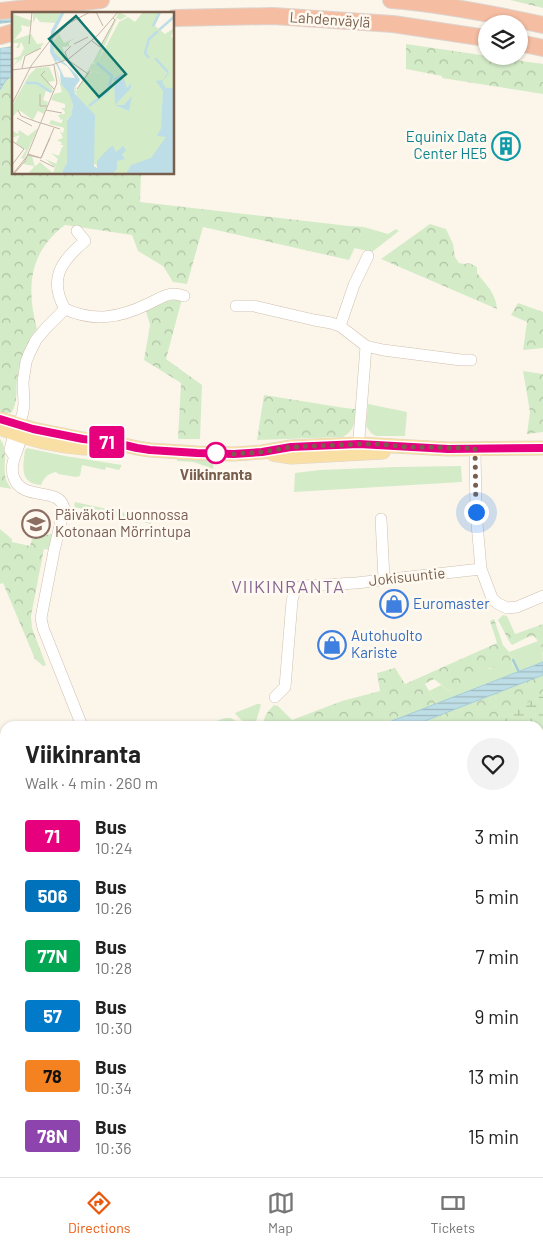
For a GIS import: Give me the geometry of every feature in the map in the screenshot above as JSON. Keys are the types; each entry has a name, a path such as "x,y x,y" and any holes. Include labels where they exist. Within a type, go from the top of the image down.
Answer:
{"highway":[{"path":"0,11 102,0"},
{"path":"391,0 447,7 543,25"},
{"name":"Lahdenväylä","path":"175,18 273,16 393,24 478,37"},
{"path":"528,45 543,48"}],"main road":[{"path":"0,419 18,431"},
{"path":"0,428 116,443 137,448 197,453 234,454 262,452 291,457 358,449 380,444 406,447 543,448"}],"street":[{"path":"77,231 85,241 68,256 59,271 58,293 65,309 96,318 120,315 172,294 184,296"},
{"path":"340,326 354,285 368,256"},
{"path":"236,306 254,306 331,323 340,326 366,346 384,350 471,360"},
{"path":"65,309 36,340 29,354 23,382 24,404 18,431 10,450 14,456 13,473 17,484 27,491 55,497 63,504 63,514 41,618 43,628 80,721"},
{"path":"358,449 366,346"},
{"path":"475,448 476,512 482,569 492,598 504,607 517,606 543,596"},
{"path":"381,519 384,580"},
{"name":"Jokisuuntie","path":"275,697 285,687 293,595 302,586 384,580 482,569"}],"green space":[{"path":"510,0 543,0 543,8"},
{"path":"406,44 478,55 478,65 528,65 528,62 543,64 543,94 442,78 442,76 406,69"},
{"path":"12,76 12,175 141,175 140,202 364,227 349,260 203,227 187,284 173,282 163,266 138,251 132,235 65,225 53,236 37,259 33,272 32,299 37,329 27,344 21,361 17,378 16,398 12,412 5,414 0,412 0,90 6,80"},
{"path":"430,224 446,229 453,244 455,257 459,263 469,263 477,267 477,273 493,294 497,309 381,259"},
{"path":"364,227 388,234 396,229 399,231 372,252 354,248"},
{"path":"182,299 166,359 202,385 200,439 178,439 181,383 144,360 150,325 146,311 163,300"},
{"path":"518,303 543,312 543,348 523,350 527,322 511,315"},
{"path":"523,371 543,374 543,432 527,434 530,412"},
{"path":"264,395 355,409 354,425 350,432 343,437 257,440"},
{"path":"368,404 407,412 405,436 376,436 371,433 366,426"},
{"path":"0,439 5,453 6,479 12,489 0,487"},
{"path":"27,448 122,465 119,470 106,467 105,470 82,465 80,476 58,474 56,472 47,476 41,485 34,484 26,477 23,468 25,450"},
{"path":"62,452 123,454 122,457"},
{"path":"177,458 214,460 213,469 194,462 177,461"},
{"path":"461,466 462,482 294,492 295,473 320,470"},
{"path":"75,502 152,519 151,524 74,507"},
{"path":"0,529 12,539 12,542 30,546 32,539 54,533 50,550 44,549 31,616 32,628 46,665 43,666 35,659 3,583 0,584"},
{"path":"503,615 507,616 515,634 543,624 543,655 540,644 534,636 512,645 498,620"},
{"path":"494,619 514,668 508,671 495,667 489,668 487,674 449,691 434,679 425,684 437,704 392,721 264,721 268,712 274,705 278,706 292,720 342,701 380,691 377,673 395,668 405,684 497,643 490,621"},
{"path":"538,641 542,651 543,662 437,704 429,691 441,685 449,691 489,669 495,667 514,667 509,652"},
{"path":"543,675 543,721 425,721"},
{"path":"543,695 543,721 501,721 535,698"},
{"path":"257,704 261,705 256,721 243,721 235,713"},
{"path":"231,718 236,721 217,721"}],"water":[{"path":"21,0 93,0 82,12 12,12 12,76 6,80 0,90 0,21"},
{"path":"543,662 543,675 425,721 392,721"}],"pier":[{"path":"12,22 12,46 0,48 0,24"}],"waterway":[{"path":"513,660 519,672"}],"bus line":[{"name":"71","path":"0,419 68,437 116,443 150,450 197,453 234,454 291,447 359,444 448,449 543,448"}],"place":[{"name":"Equinix Data Center HE5","path":"506,146"},
{"name":"Viikinranta","path":"216,453"},
{"name":"Päiväkoti Luonnossa Kotonaan Mörrintupa","path":"36,524"},
{"name":"Euromaster","path":"394,604"},
{"name":"Autohuolto Kariste","path":"332,645"}],"district":[{"name":"VIIKINRANTA","path":"288,587"}],"route":[{"path":"216,453 234,454 291,447 359,444 448,449 475,448 476,512"}]}
